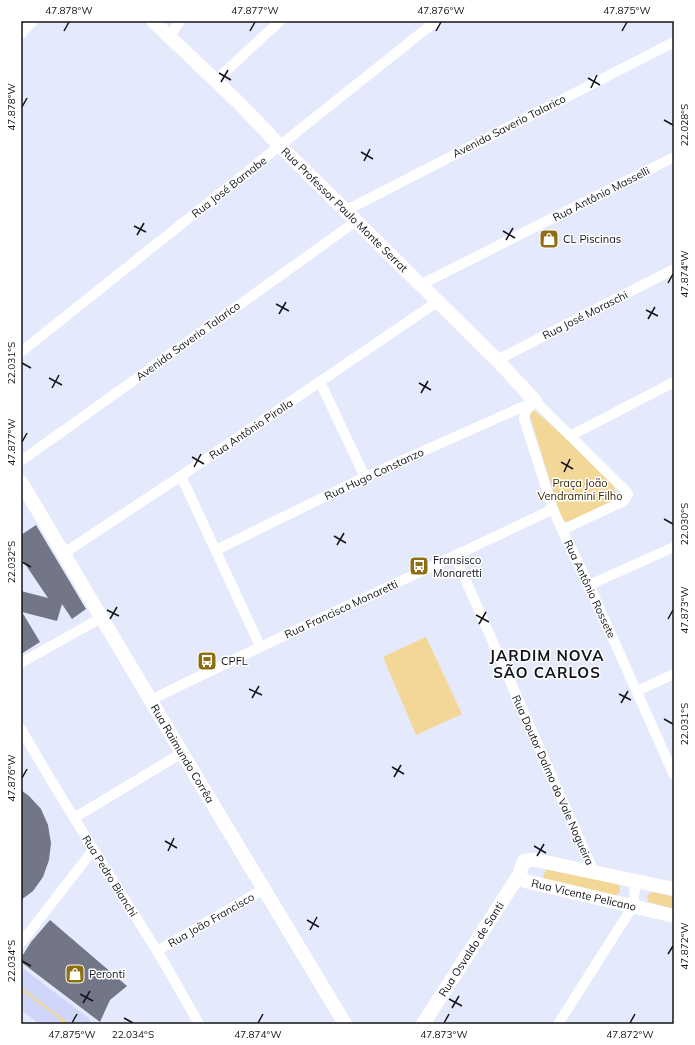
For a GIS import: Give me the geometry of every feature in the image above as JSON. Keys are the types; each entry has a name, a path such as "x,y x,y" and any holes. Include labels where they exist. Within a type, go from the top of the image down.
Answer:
{"main road":[{"path":"21,976 83,1024"},
{"path":"21,1000 53,1024"}],"street":[{"path":"21,34 33,21"},
{"name":"Rua Professor Paulo Monte Serrat","path":"152,21 216,80 355,222 497,360 535,401"},
{"path":"169,36 180,21"},
{"path":"216,80 280,21"},
{"name":"Rua José Barnabe","path":"21,352 436,21"},
{"name":"Avenida Saverio Talarico","path":"345,211 674,42"},
{"name":"Rua Antônio Masselli","path":"420,285 674,157"},
{"name":"Avenida Saverio Talarico","path":"21,460 355,222"},
{"name":"Rua José Moraschi","path":"497,360 674,269"},
{"name":"Rua Antônio Pirolla","path":"64,554 182,476 436,302"},
{"path":"320,382 365,477"},
{"path":"570,436 674,382"},
{"path":"535,401 628,494 624,501 562,530"},
{"name":"Rua Hugo Constanzo","path":"216,550 365,477 535,401"},
{"name":"Rua Antônio Rossete","path":"535,401 525,412 524,419 553,509 674,775"},
{"path":"182,476 260,646"},
{"name":"Rua Raimundo Corrêa","path":"21,482 345,1024"},
{"name":"Rua Francisco Monaretti","path":"151,700 260,646 553,509"},
{"path":"588,585 674,547"},
{"name":"Rua Doutor Dalmo do Vale Nogueira","path":"454,556 594,872"},
{"path":"21,663 102,618"},
{"path":"637,691 674,674"},
{"name":"Rua Pedro Bianchi","path":"21,728 48,776 157,952 199,1024"},
{"path":"74,818 182,753"},
{"path":"21,943 93,850"},
{"name":"Rua Vicente Pelicano","path":"674,889 636,880 529,860 524,861 519,875 525,880 674,916"},
{"name":"Rua Osvaldo de Santi","path":"423,1024 519,875"},
{"path":"558,1024 633,906 636,880"},
{"name":"Rua João Francisco","path":"157,952 264,889"}],"green space":[{"name":"Praça João Vendramini Filho","path":"532,411 535,411 558,431 614,486 616,494 612,502 568,523 563,519 560,514 530,416"},
{"path":"426,637 462,714 416,735 383,657"},
{"path":"547,868 617,884 620,886 620,892 615,896 544,880 543,876"},
{"path":"653,892 674,897 674,909 649,902 647,898 648,895"},
{"path":"21,985 72,1024 61,1024 21,993"}],"building":[{"path":"36,525 86,609 72,619 62,604 57,621 22,612 40,642 21,654 21,591 48,598 21,558 21,535"},
{"path":"21,790 41,809 48,825 51,843 49,860 43,877 33,891 21,900"},
{"name":"Peronti","path":"50,920 127,986 110,1000 100,1022 21,962 21,958 31,942"}],"place":[{"name":"CL Piscinas","path":"549,239"},
{"name":"Fransisco Monaretti","path":"419,566"},
{"name":"CPFL","path":"207,661"},
{"name":"Peronti","path":"75,974"}],"district":[{"name":"JARDIM NOVA SÃO CARLOS","path":"547,664"}]}
